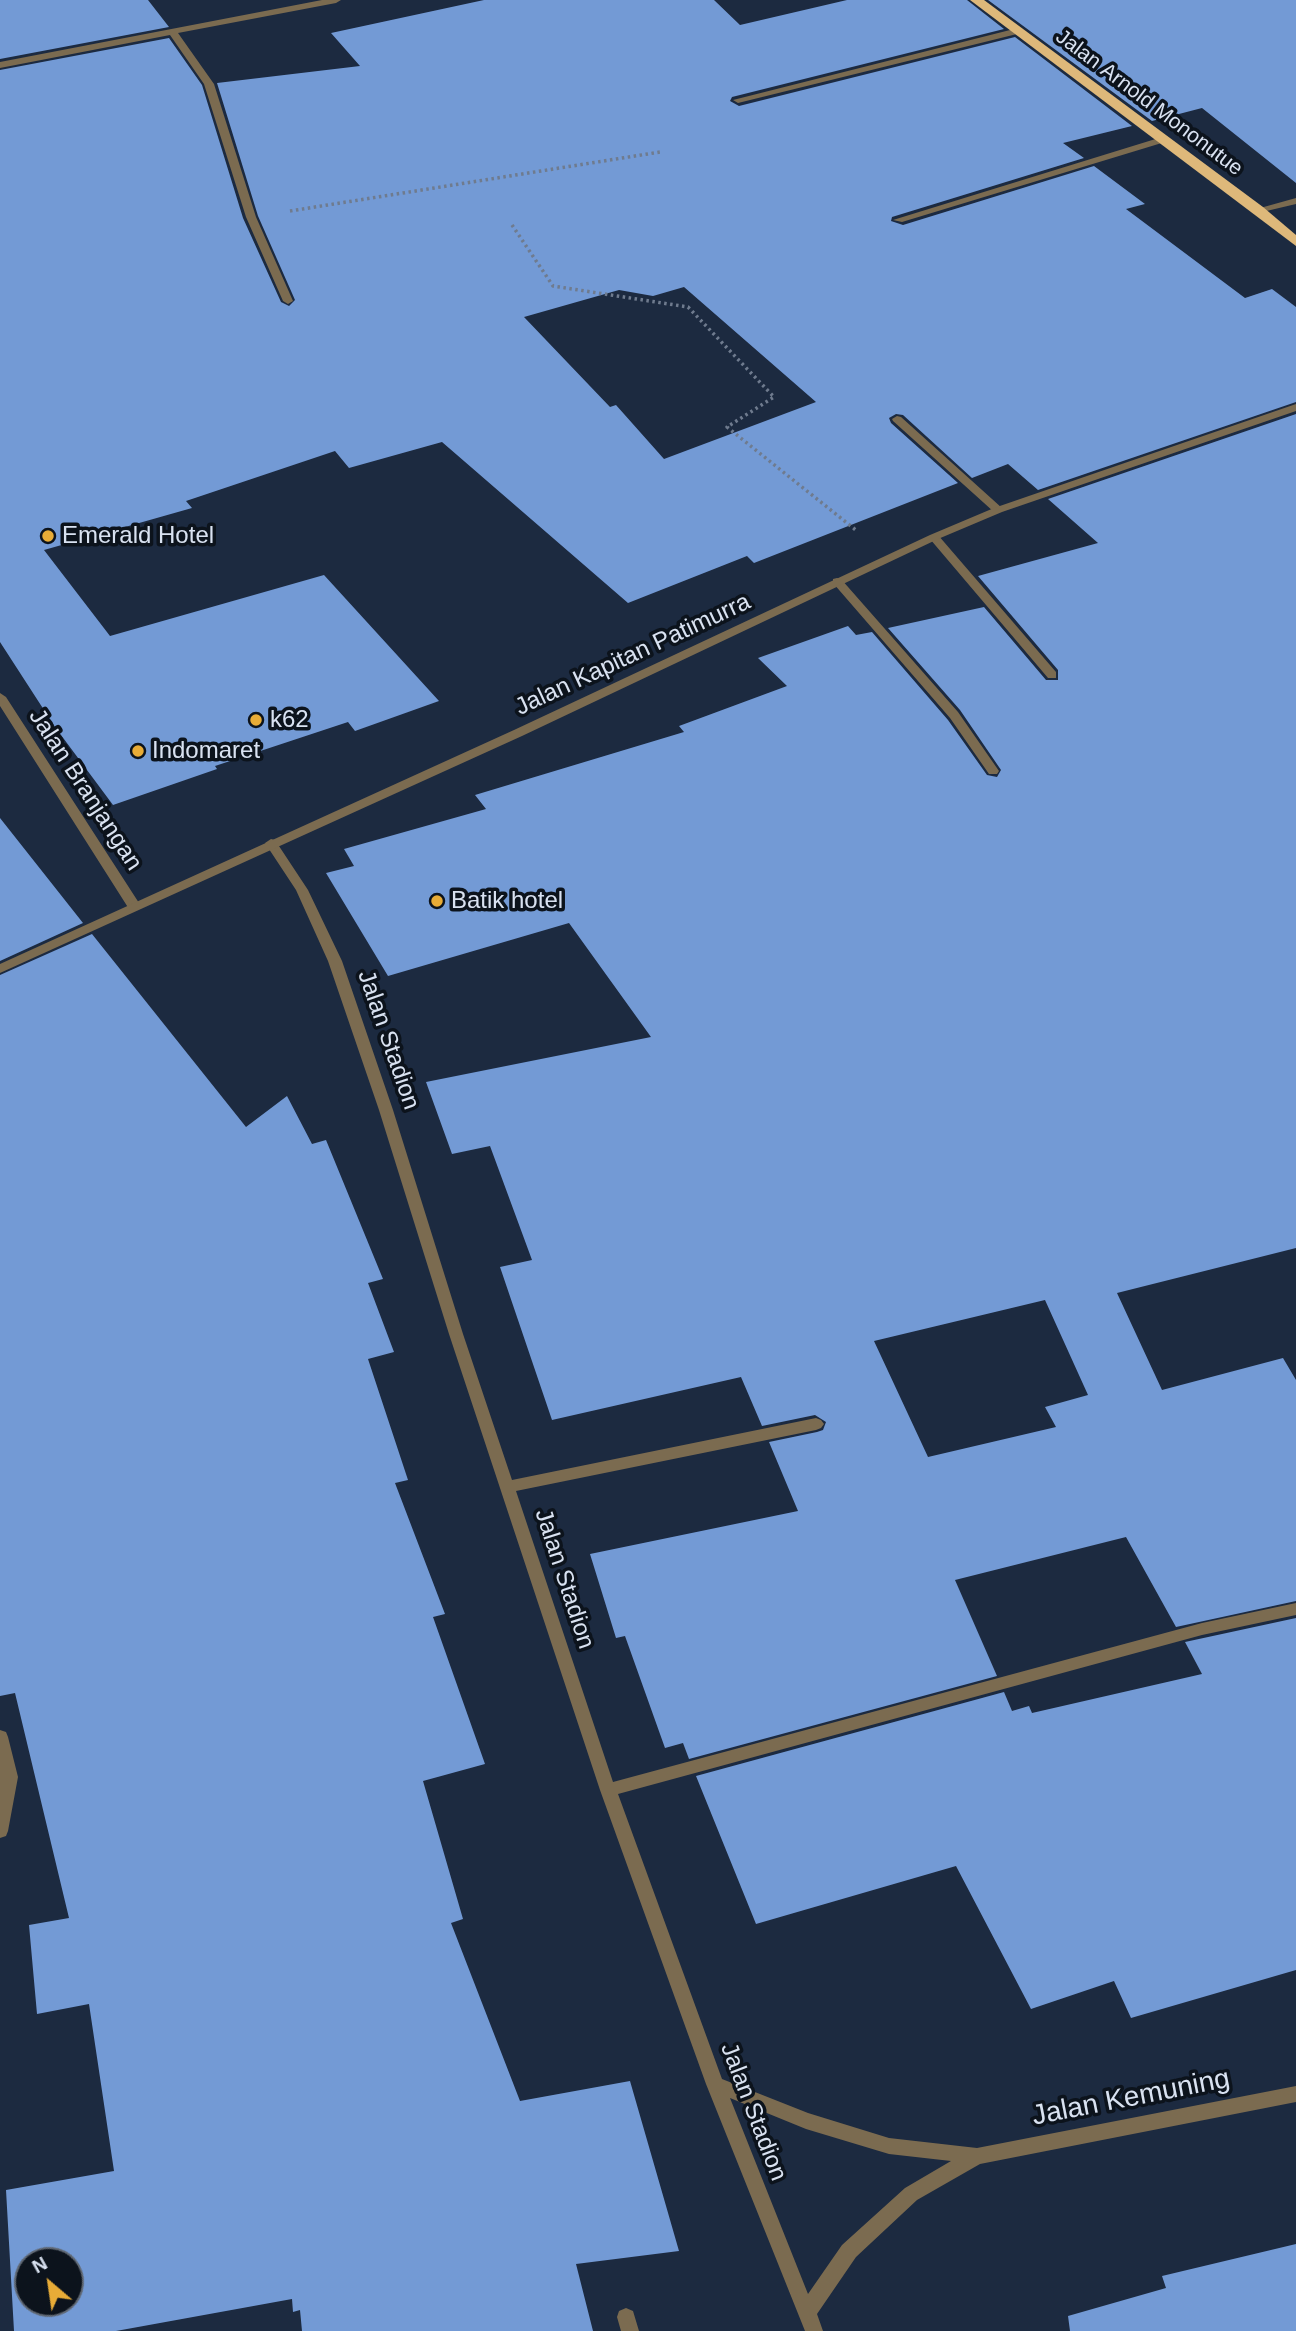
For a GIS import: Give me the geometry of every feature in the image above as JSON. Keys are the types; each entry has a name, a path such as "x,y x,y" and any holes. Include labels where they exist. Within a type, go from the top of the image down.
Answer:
{"highway":[{"name":"Jalan Arnold Mononutue","path":"976,0 1258,210 1296,242"}],"street":[{"path":"0,65 336,0"},
{"path":"738,100 1018,31"},
{"path":"173,32 209,84 251,217 288,301"},
{"path":"898,220 1162,140"},
{"path":"1258,210 1296,201"},
{"name":"Jalan Kapitan Patimurra","path":"0,969 271,843 518,733 934,537 998,510 1296,407"},
{"path":"897,419 998,510"},
{"path":"934,537 1052,675"},
{"path":"837,581 954,715 993,771"},
{"name":"Jalan Branjangan","path":"0,697 134,906"},
{"name":"Jalan Stadion","path":"271,843 302,890 335,961 608,1790 715,2084 814,2331"},
{"path":"508,1487 816,1424"},
{"path":"608,1790 1202,1629 1296,1609"},
{"path":"0,1737 10,1777 0,1831"},
{"name":"Jalan Kemuning","path":"715,2084 806,2121 889,2146 977,2156 1296,2094"},
{"name":"Jalan Kemuning","path":"807,2312 849,2250 911,2194 977,2156"}],"path":[{"path":"251,217 660,152"},
{"path":"512,225 553,286 688,307 774,397 727,427 891,557"}],"building":[{"path":"0,0 148,0 169,27 0,59"},
{"path":"484,0 714,0 740,25 847,0 967,0 1004,29 732,97 730,101 739,106 1015,37 1132,126 1063,143 1084,158 892,217 891,221 903,225 1094,166 1145,204 1126,209 1245,298 1272,289 1296,307 1296,402 1038,490 1008,464 972,478 903,415 896,414 889,418 891,423 958,483 754,563 747,556 628,603 442,442 349,468 335,451 186,501 192,508 44,550 110,636 324,575 439,701 355,731 348,722 215,766 217,769 113,805 55,727 0,642 0,70 169,38 202,85 243,218 281,302 289,306 295,300 258,216 217,83 360,66 331,33","holes":["684,287 816,402 664,459 616,405 610,407 524,317 619,290 653,296"]},
{"path":"988,0 1296,0 1296,183 1202,108 1152,121"},
{"path":"1296,414 1296,1248 1117,1293 1162,1390 1283,1358 1296,1380 1296,1601 1176,1627 1126,1537 955,1580 997,1676 689,1759 683,1743 665,1748 625,1636 616,1638 590,1554 798,1511 769,1442 823,1430 826,1422 815,1415 762,1426 741,1377 552,1420 500,1267 532,1260 490,1146 452,1154 426,1082 651,1037 569,923 388,976 326,873 354,866 344,849 486,809 475,795 684,732 679,726 787,686 758,658 848,626 856,635 872,632 948,720 987,775 997,777 1001,770 960,710 888,628 984,607 1046,680 1058,680 1058,670 978,576 1098,543 1048,499","holes":["1045,1300 1088,1395 1045,1407 1056,1427 928,1457 874,1341"]},
{"path":"0,818 83,923 0,961"},
{"path":"92,934 246,1127 287,1096 312,1144 326,1140 383,1279 368,1283 394,1352 368,1359 408,1480 395,1483 445,1614 433,1617 485,1764 423,1781 463,1919 451,1923 520,2101 630,2081 679,2251 576,2264 593,2331 302,2331 300,2310 293,2312 292,2299 116,2331 14,2331 6,2190 114,2171 89,2004 37,2014 29,1925 69,1918 15,1693 0,1696 0,975"},
{"path":"1296,1618 1296,1970 1131,2018 1114,1981 1031,2009 956,1866 756,1924 696,1776 1004,1692 1012,1711 1029,1706 1032,1713 1202,1674 1185,1642"},
{"path":"1296,2244 1296,2331 1070,2331 1068,2316 1166,2288 1162,2276"}],"place":[{"name":"Emerald Hotel","path":"48,536"},
{"name":"k62","path":"256,720"},
{"name":"Indomaret","path":"138,751"},
{"name":"Batik hotel","path":"437,901"}]}
